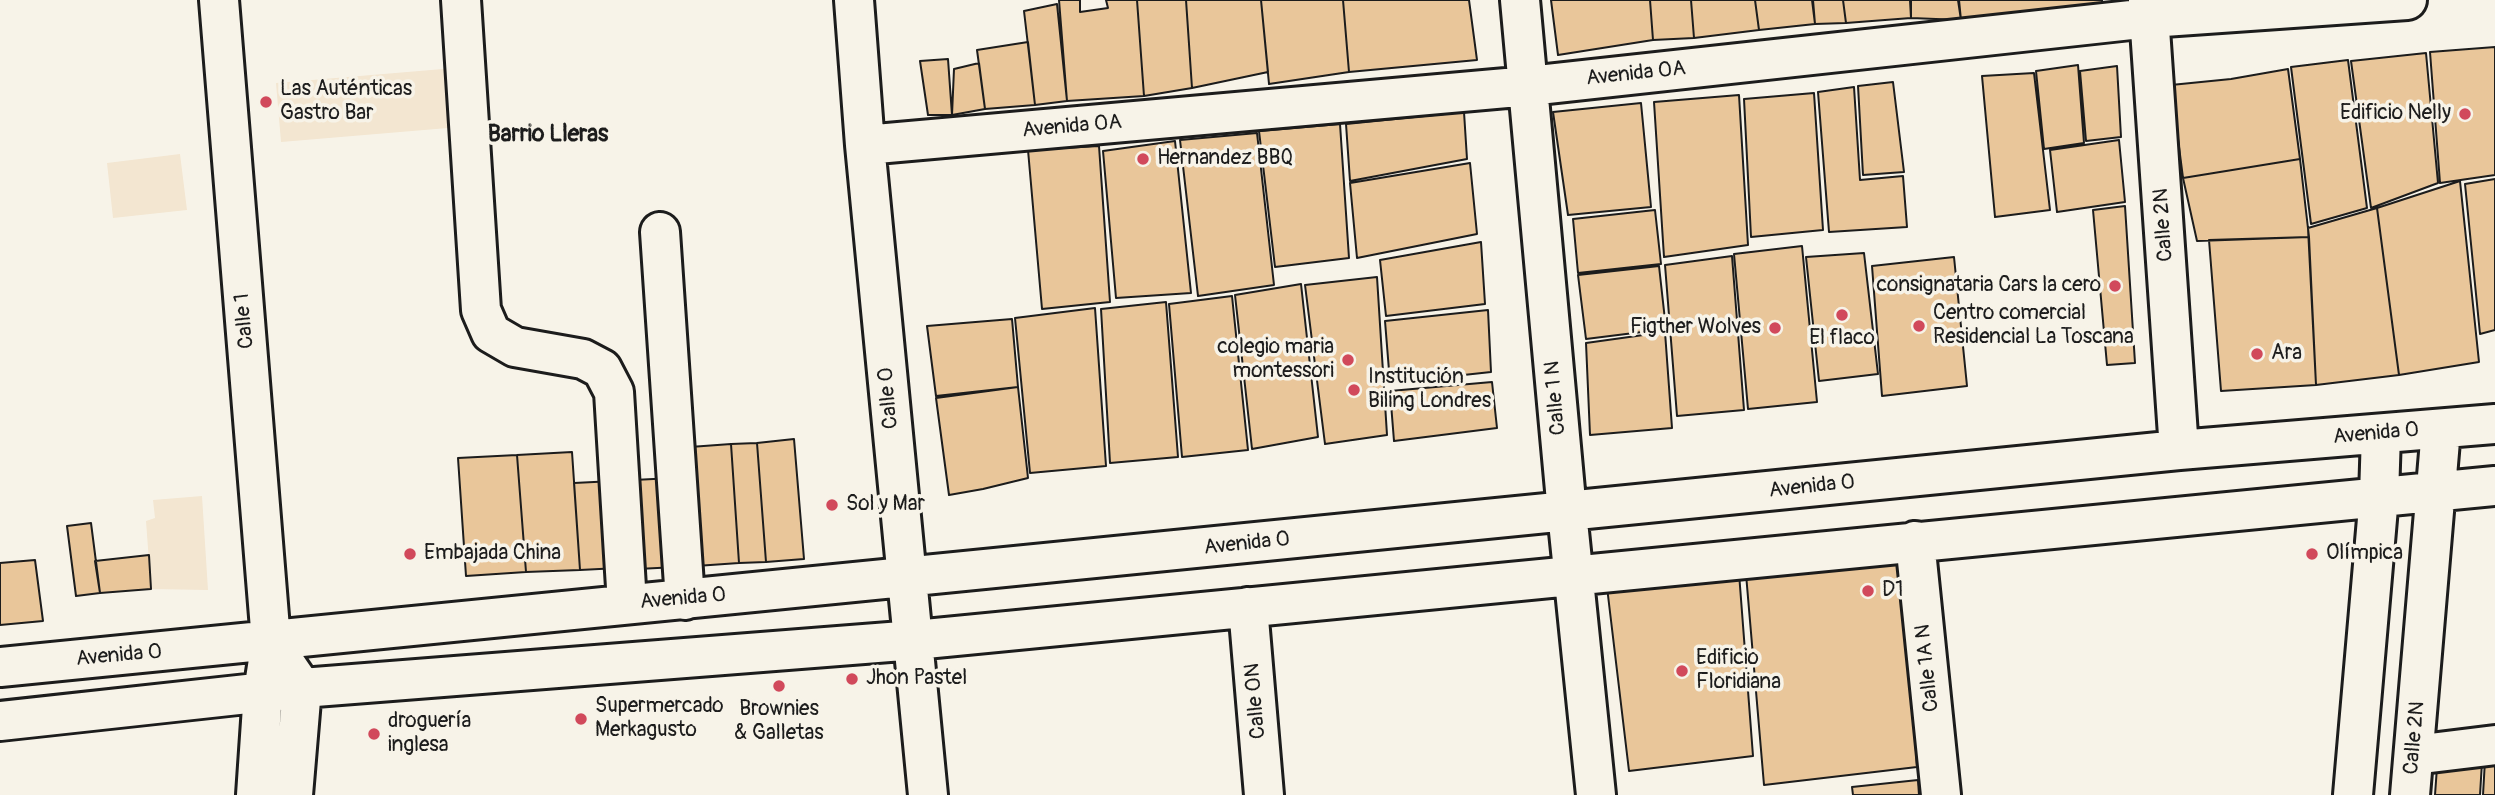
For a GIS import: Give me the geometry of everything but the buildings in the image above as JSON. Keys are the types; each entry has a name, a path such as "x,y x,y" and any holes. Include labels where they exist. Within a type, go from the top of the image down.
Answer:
{"street":[{"name":"Calle 1","path":"219,0 271,641 263,692 256,795"},
{"path":"461,0 481,310 491,333 515,347 583,359 602,369 614,391 627,604"},
{"name":"Calle 0","path":"853,0 928,795"},
{"name":"Calle 1 N","path":"1520,0 1596,795"},
{"name":"Avenida 0A","path":"865,145 1528,86 2149,9 2407,0"},
{"name":"Calle 2N","path":"2149,9 2179,450"},
{"path":"660,232 685,600"},
{"name":"Avenida 0","path":"0,667 2179,450 2495,424"},
{"name":"Calle 2N","path":"2410,795 2441,429"},
{"path":"2353,795 2381,434"},
{"path":"0,721 302,688 914,640 2495,486"},
{"name":"Calle 1A N","path":"1915,541 1941,795"},
{"name":"Calle 0N","path":"1248,607 1264,795"},
{"path":"271,641 302,688 293,795"},
{"path":"2414,755 2495,746"}],"shaded area":[{"path":"455,68 460,127 281,142 276,83"},
{"path":"180,154 187,210 113,218 107,163"},
{"path":"202,496 208,590 151,589 146,521 155,518 153,500"}],"place":[{"name":"Las Auténticas Gastro Bar","path":"266,102"},
{"name":"Edificio Nelly","path":"2465,114"},
{"name":"Hernandez BBQ","path":"1143,159"},
{"name":"consignataria Cars la cero","path":"2115,286"},
{"name":"El flaco","path":"1842,315"},
{"name":"Centro comercial Residencial La Toscana","path":"1919,326"},
{"name":"Figther Wolves","path":"1775,328"},
{"name":"Ara","path":"2257,354"},
{"name":"colegio maria montessori","path":"1348,360"},
{"name":"Institución Biling Londres","path":"1354,390"},
{"name":"Sol y Mar","path":"832,505"},
{"name":"Embajada China","path":"410,554"},
{"name":"Olímpica","path":"2312,554"},
{"name":"D1","path":"1868,591"},
{"name":"Edificio Floridiana","path":"1682,671"},
{"name":"Jhon Pastel","path":"852,679"},
{"name":"Brownies & Galletas","path":"779,686"},
{"name":"Supermercado Merkagusto","path":"581,719"},
{"name":"droguería inglesa","path":"374,734"}],"district":[{"name":"Barrio Lleras","path":"548,135"}]}
